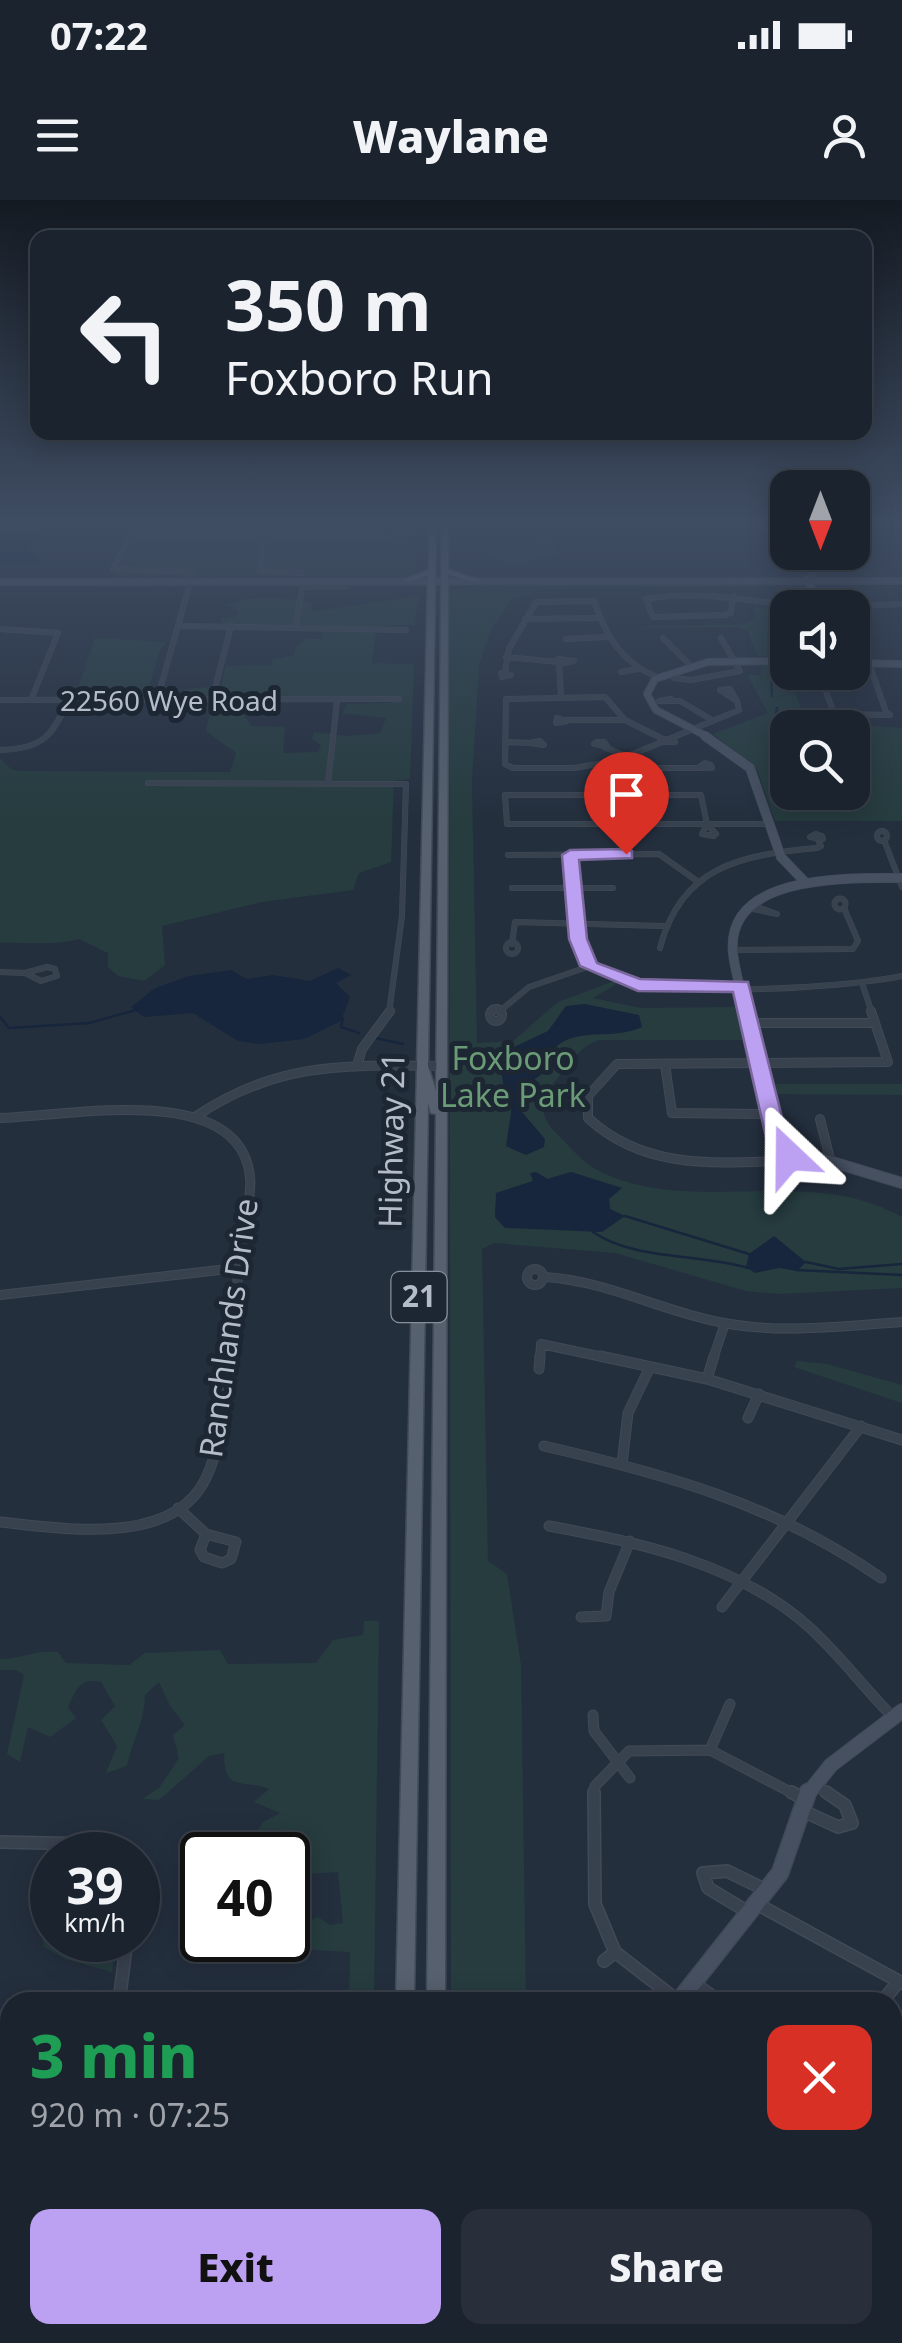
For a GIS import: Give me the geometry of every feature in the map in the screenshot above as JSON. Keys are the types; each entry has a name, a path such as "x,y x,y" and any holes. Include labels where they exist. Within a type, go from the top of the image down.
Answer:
{"main road":[{"name":"Highway 21","path":"404,1992 422,1066 437,619"},
{"name":"Highway 21","path":"436,1992 444,619"},
{"path":"422,1066 430,1076 442,1138"}],"street":[{"path":"157,700 181,619"},
{"path":"296,626 297,619"},
{"path":"505,672 506,657 525,619"},
{"path":"600,619 606,638 638,668 657,677"},
{"path":"179,626 406,630"},
{"path":"212,700 232,626"},
{"path":"0,629 58,632 31,700"},
{"path":"566,639 606,638"},
{"path":"663,638 689,664"},
{"path":"674,678 692,680 740,671 721,638"},
{"path":"506,657 557,662 562,697"},
{"path":"770,661 689,664 657,677 649,688 650,703 716,741 750,768 779,852 806,883"},
{"path":"870,663 902,664"},
{"path":"826,690 835,711 884,712 870,666"},
{"path":"621,672 638,668"},
{"path":"625,720 608,698 506,698 505,766 598,766 739,710 738,701"},
{"name":"22560 Wye Road","path":"0,700 399,699"},
{"path":"671,699 712,720"},
{"path":"0,750 46,743 53,737 68,700"},
{"path":"328,783 338,701"},
{"path":"566,720 625,720 664,739"},
{"path":"505,742 530,744"},
{"path":"604,747 653,768 700,768"},
{"path":"148,783 400,783 408,787 402,916 392,1007 387,1020 361,1047 357,1066"},
{"path":"707,824 701,795 505,795 506,824 707,824 770,824"},
{"path":"781,1155 732,950 734,928 750,906 786,888 832,881 901,881 884,840"},
{"path":"660,948 671,906 696,881 729,865 820,843"},
{"path":"508,855 659,854 696,881"},
{"path":"570,855 577,922 590,966"},
{"path":"512,888 613,888"},
{"path":"732,950 853,948 858,941 844,908"},
{"path":"512,944 515,922 663,926"},
{"path":"500,1011 530,987 590,966 638,985 863,986 902,976"},
{"path":"0,972 25,973"},
{"path":"863,986 888,1062 612,1067 588,1096 586,1107 596,1128 646,1155 681,1161 757,1162 781,1155 828,1162 902,1183"},
{"path":"750,1024 875,1024"},
{"path":"665,1064 672,1114 771,1114"},
{"path":"195,1117 222,1096 266,1076 307,1067 442,1066"},
{"name":"Ranchlands Drive","path":"0,1118 42,1120 134,1108 195,1117 235,1141 249,1167 214,1467 178,1508 129,1528 98,1532 0,1522"},
{"path":"820,1119 828,1162"},
{"path":"0,1295 237,1268"},
{"path":"545,1277 575,1277 612,1286 725,1324 802,1328 902,1322"},
{"path":"706,1379 725,1324"},
{"path":"540,1369 540,1350 547,1344 706,1379 902,1440"},
{"path":"622,1464 620,1449 642,1377 650,1366"},
{"path":"748,1418 759,1394"},
{"path":"722,1607 792,1521 861,1426"},
{"path":"544,1446 714,1487 792,1521 881,1578"},
{"path":"178,1508 206,1534"},
{"path":"549,1526 630,1540 713,1567 772,1598 811,1629 899,1718 814,1784 802,1804 780,1873 686,1992"},
{"path":"581,1617 606,1616 609,1592 630,1540"},
{"path":"710,1750 730,1704"},
{"path":"593,1715 594,1731 630,1778"},
{"path":"666,1992 615,1952 595,1904 591,1821 595,1786 629,1751 710,1750 838,1827 852,1823 845,1805 814,1784"},
{"path":"0,1842 30,1843"},
{"path":"757,1902 728,1871 703,1873 708,1888 757,1902 901,1982"},
{"path":"604,1962 615,1952"},
{"path":"120,1992 125,1962"},
{"path":"692,1982 706,1992"}],"green space":[{"path":"222,619 416,619 415,625 377,626 372,663 414,664 410,779 394,781 391,862 359,873 353,890 262,902 162,926 165,965 144,981 118,976 108,967 108,953 79,939 0,943 0,758 12,770 26,771 230,772 236,753 206,731 210,713 243,714 251,726 285,727 283,753 318,752 321,745 312,739 314,732 348,736 380,733 386,718 342,713 347,704 392,703 389,699 168,699 188,689 221,686 226,666 270,665 273,659 294,655 296,646 306,639 322,639 323,626 222,625"},
{"name":"Foxboro Lake Park","path":"449,619 499,619 479,665 472,782 477,1043 513,1041 558,1002 614,981 618,983 593,998 641,1008 737,1007 743,1040 599,1040 584,1048 547,1093 543,1111 547,1122 590,1166 622,1180 678,1191 833,1194 873,1204 902,1217 902,1288 779,1294 746,1291 615,1253 494,1243 482,1249 488,1561 507,1574 521,1665 526,1992 451,1992","holes":["571,1172 621,1188 609,1199 610,1210 624,1216 505,1228 495,1217 497,1193"]},
{"path":"753,619 770,619 770,656 758,656 747,631 739,627 607,628 745,624"},
{"path":"95,638 167,642 160,650 149,687 156,691 154,696 75,697"},
{"path":"762,664 770,664 770,690 795,690 801,710 770,710 770,807 757,769 713,734 768,713 747,675 761,675"},
{"path":"870,726 902,728 902,821 775,821 771,810 870,810"},
{"path":"775,1084 902,1084 902,1095 778,1094"},
{"path":"797,1361 827,1364 902,1385 902,1403 794,1367"},
{"path":"364,1621 379,1621 374,1992 349,1992 350,1952 310,1949 310,1920 318,1917 330,1925 343,1923 338,1872 310,1874 310,1832 256,1832 263,1822 280,1813 254,1802 269,1789 231,1780 224,1753 209,1756 159,1800 142,1799 159,1788 179,1758 173,1735 185,1725 170,1706 159,1682 145,1695 127,1766 106,1773 117,1746 101,1720 115,1706 101,1682 94,1681 80,1686 68,1707 76,1718 50,1737 28,1727 20,1762 7,1754 24,1675 16,1670 0,1670 0,1659 50,1651 58,1652 66,1663 129,1665 145,1653 220,1650 228,1664 316,1663 333,1640 363,1635"},
{"path":"76,1962 114,1962 112,1972"}],"water":[{"path":"338,968 351,975 336,983 350,997 341,1021 304,1039 260,1044 238,1041 193,1013 144,1017 131,1007 155,988 189,976 231,970 247,979 273,975 310,981"},
{"path":"585,1004 639,1015 642,1027 574,1037 555,1048 549,1069 532,1081 522,1112 545,1139 544,1147 526,1155 506,1146 512,1106 504,1089 499,1054 548,1031 566,1006"},
{"path":"571,1172 622,1188 609,1199 610,1209 625,1216 602,1232 505,1228 495,1217 496,1193 533,1181 530,1173 548,1179"},
{"path":"774,1236 806,1262 797,1271 779,1268 755,1273 746,1267 749,1254"}],"waterway":[{"path":"769,655 770,634"},
{"path":"772,690 772,696"},
{"path":"0,1017 9,1028 89,1023 136,1010"},
{"path":"343,1018 341,1027 359,1033"},
{"path":"375,1038 403,1044"},
{"path":"456,1044 462,1044"},
{"path":"625,1216 749,1254"},
{"path":"593,1232 628,1248 748,1268"},
{"path":"806,1262 839,1269 902,1264"},
{"path":"797,1270 902,1275"}],"route":[{"path":"626,854 570,855 578,939 590,966 610,978 638,985 741,986 778,1142 789,1156"}]}
